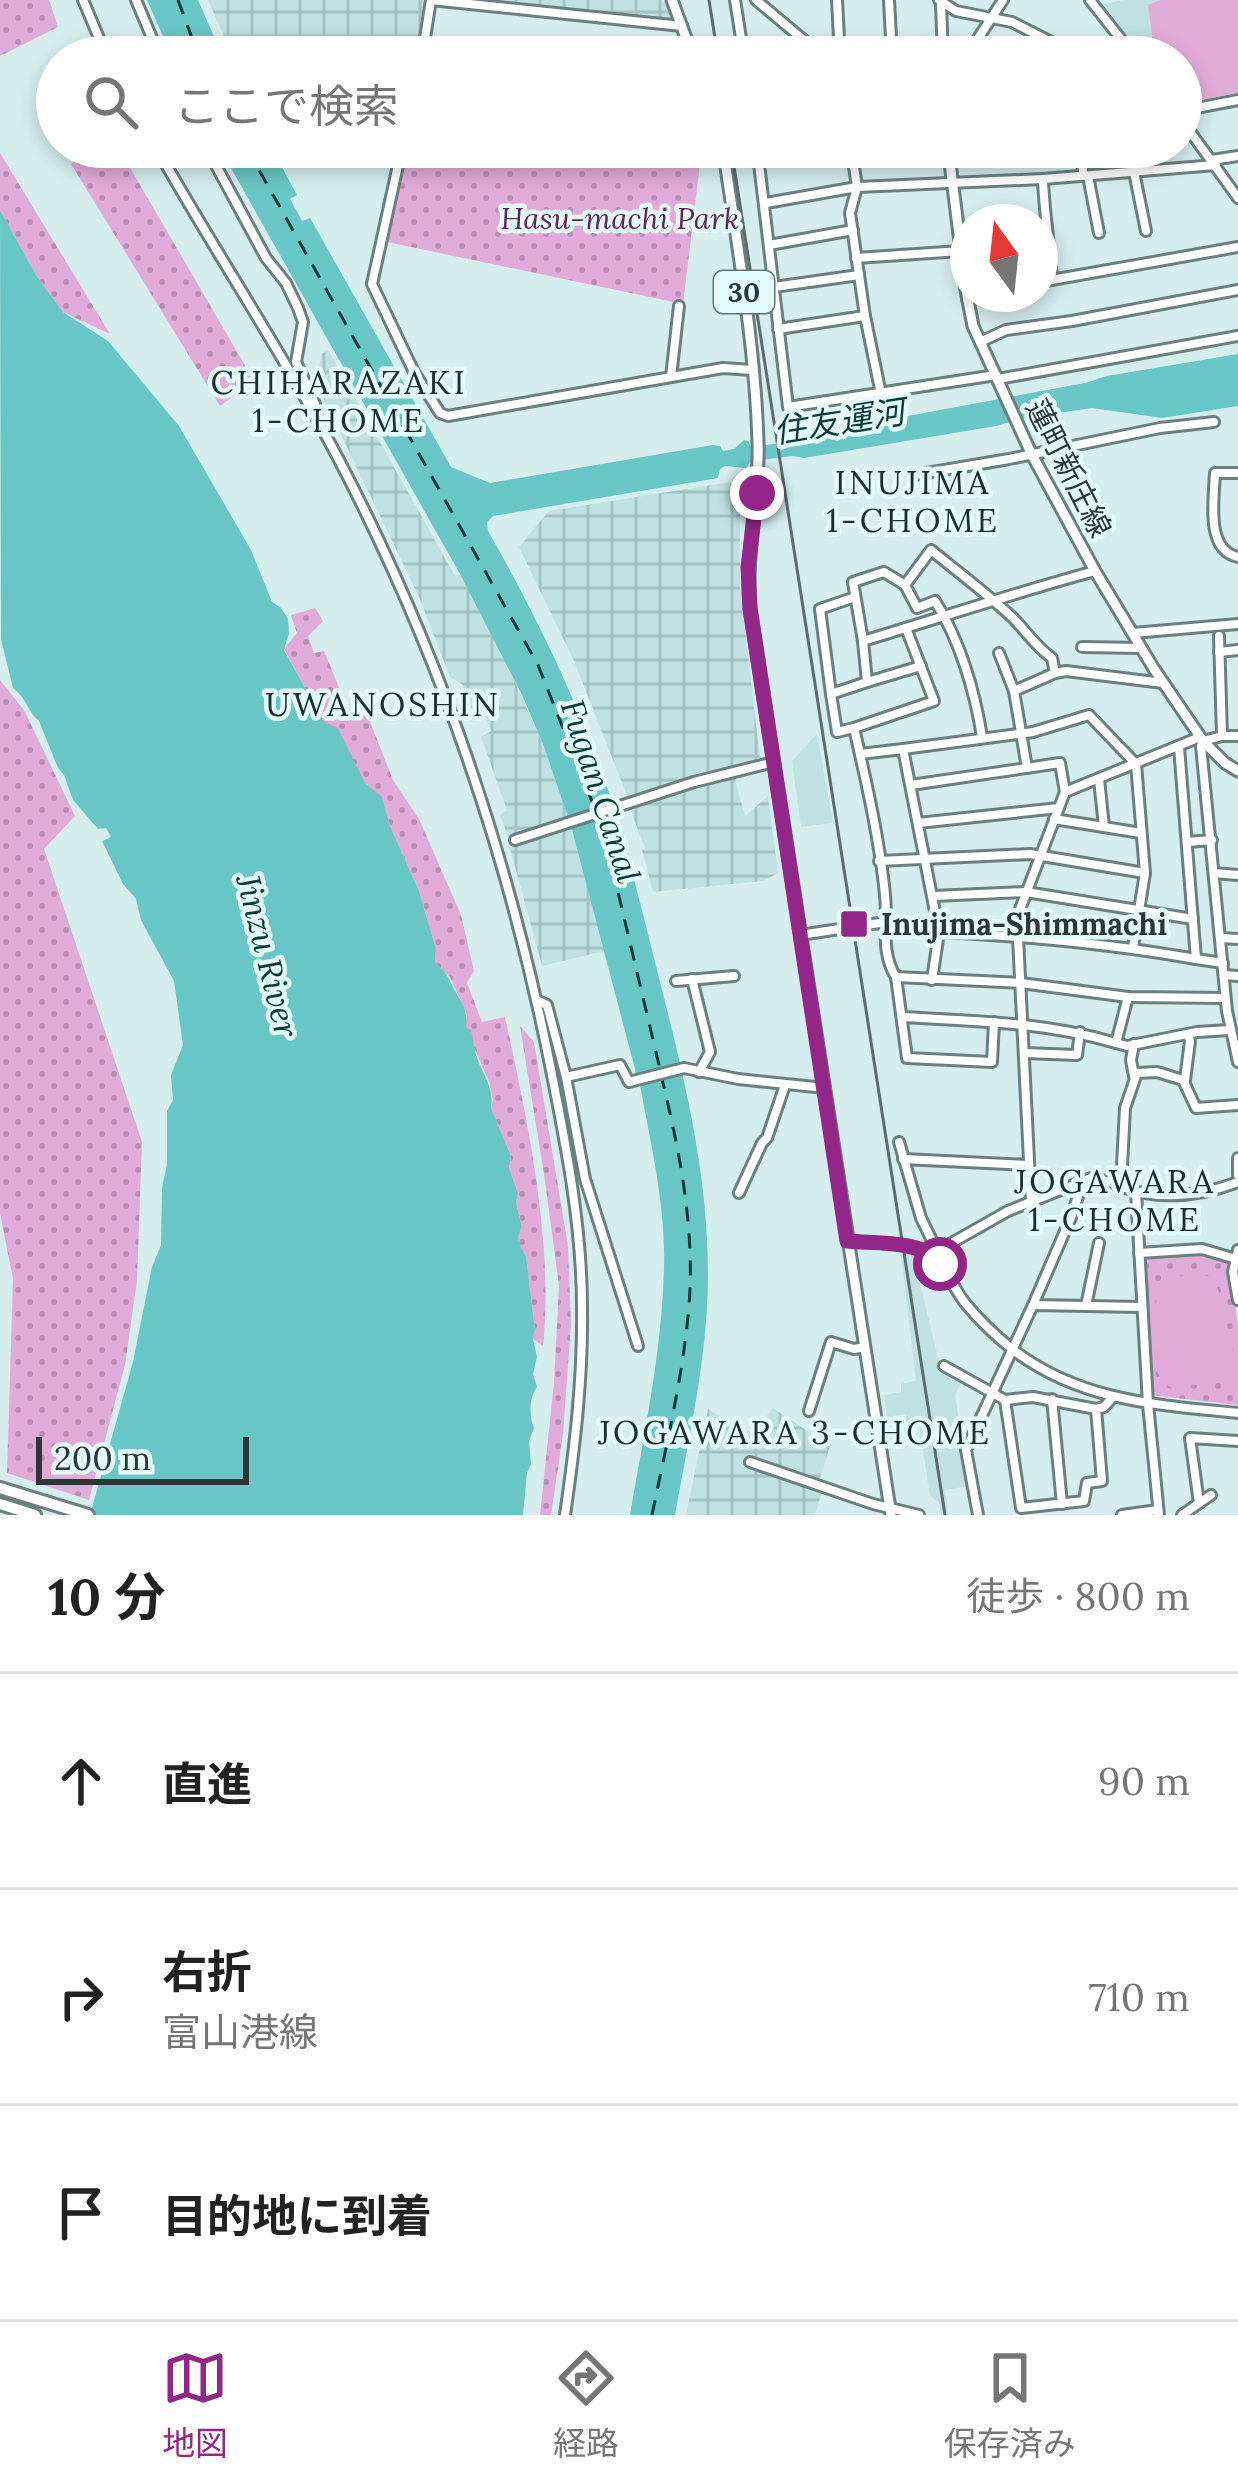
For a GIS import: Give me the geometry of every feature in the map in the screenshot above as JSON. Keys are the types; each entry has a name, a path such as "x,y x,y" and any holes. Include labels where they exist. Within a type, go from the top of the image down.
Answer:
{"highway":[{"path":"0,1488 88,1515"},
{"path":"0,1504 35,1515"}],"main road":[{"path":"672,0 686,36"},
{"name":"30","path":"726,168 758,438 748,589 890,1511"},
{"name":"蓮町新庄線","path":"951,168 956,204"},
{"name":"蓮町新庄線","path":"971,312 1031,454 1095,571 1202,739 1238,771"}],"street":[{"path":"82,0 98,36"},
{"path":"136,0 151,36"},
{"path":"425,36 431,0 682,26"},
{"path":"735,0 741,36"},
{"path":"756,0 799,36"},
{"path":"837,0 839,36"},
{"path":"890,0 891,36"},
{"path":"980,36 1003,0"},
{"path":"1090,0 1118,36"},
{"path":"940,1 956,11 1012,22 1039,36"},
{"path":"940,1 942,36"},
{"path":"1202,109 1238,100"},
{"path":"1202,146 1238,198"},
{"path":"1202,164 1238,155"},
{"path":"168,168 311,410 395,577 447,698 508,879 537,1000 579,1247 581,1375 565,1515"},
{"path":"217,168 298,308 302,322 296,362 314,404 311,410"},
{"path":"397,168 372,284 414,372 440,413 448,416 723,368 752,370"},
{"path":"760,168 788,407 998,380 1238,336"},
{"path":"854,168 857,187 850,213 881,394"},
{"path":"1084,168 1099,233"},
{"path":"1135,168 1146,231"},
{"path":"766,203 857,187 1170,168"},
{"path":"1043,179 1044,204"},
{"path":"769,245 853,230"},
{"path":"1058,278 1238,247"},
{"path":"856,258 950,252"},
{"path":"774,287 859,275"},
{"path":"980,342 1006,330 1238,290"},
{"path":"671,377 679,306"},
{"path":"778,329 865,316"},
{"path":"915,475 1214,422"},
{"path":"1238,473 1215,473 1212,524 1225,553 1238,557"},
{"path":"905,585 931,550 1027,632 1038,649 1052,658 1055,673"},
{"path":"862,641 1095,571"},
{"path":"867,682 853,582 884,572 905,585 917,608 935,602 945,618 976,705 982,737"},
{"path":"855,597 820,609 837,732 934,701 905,628"},
{"path":"1132,633 1238,624"},
{"path":"1219,636 1222,736"},
{"path":"1082,647 1142,648"},
{"path":"1220,652 1238,650"},
{"path":"999,653 1014,691 1027,768"},
{"path":"831,694 921,665"},
{"path":"1014,691 1066,671 1164,683"},
{"path":"860,754 1033,732 1089,715 1136,764 1145,873 1133,948"},
{"path":"854,728 885,894 887,963 896,977 907,1058 992,1062 994,1022"},
{"path":"1065,792 1202,739 1238,736"},
{"path":"1202,739 1227,1011 1238,1062"},
{"path":"1179,747 1196,959"},
{"path":"903,749 939,932 932,980"},
{"path":"515,840 774,762"},
{"path":"910,785 1060,764 1065,792 1017,917 1031,1201"},
{"path":"1099,779 1104,827"},
{"path":"918,823 1059,808"},
{"path":"1054,820 1142,832"},
{"path":"1187,842 1212,840"},
{"path":"879,861 1030,854 1145,873"},
{"path":"1214,874 1238,875"},
{"path":"932,896 1026,892 1193,919"},
{"path":"800,935 886,922"},
{"path":"939,932 1018,935 1223,963"},
{"path":"1221,938 1238,939"},
{"path":"1224,975 1238,976"},
{"path":"676,981 734,976"},
{"path":"896,977 1021,983 1128,998 1226,998"},
{"path":"692,979 710,1052 698,1072"},
{"path":"1116,1043 1128,998"},
{"path":"537,1000 547,1005 585,1179 638,1346"},
{"path":"1227,1011 1238,1012"},
{"path":"902,1017 1023,1023 1134,1044 1230,1030"},
{"path":"1024,1053 1077,1055 1080,1032"},
{"path":"1188,1034 1185,1082 1196,1108 1238,1105"},
{"path":"1121,1185 1123,1123 1134,1076 1134,1044"},
{"path":"566,1077 620,1065 629,1082 684,1068 825,1088"},
{"path":"1134,1076 1157,1072 1185,1082"},
{"path":"740,1193 767,1138 785,1085"},
{"path":"899,1142 935,1253 969,1308 1012,1348 1060,1378 1112,1398 1238,1413"},
{"path":"847,1241 935,1253 1008,1211 1083,1181 1098,1178 1136,1192 1180,1196 1238,1178 1238,1158"},
{"path":"903,1160 1029,1165"},
{"path":"977,1515 966,1450 1033,1305 1083,1181"},
{"path":"1123,1515 1159,1512 1136,1192"},
{"path":"1086,1306 1100,1243"},
{"path":"1139,1253 1202,1250 1237,1255 1233,1271 1238,1300"},
{"path":"1033,1305 1141,1306"},
{"path":"809,1411 832,1342 865,1347"},
{"path":"944,1366 1005,1400 1034,1396 1096,1409 1112,1398"},
{"path":"1052,1399 1062,1504"},
{"path":"1005,1400 1021,1508 1084,1501 1087,1483 1102,1481 1096,1409"},
{"path":"1199,1503 1190,1438 1238,1441"},
{"path":"750,1462 890,1511 919,1515"},
{"path":"1182,1515 1210,1495"}],"shaded area":[{"path":"208,0 424,0 418,36 224,36"},
{"path":"465,0 663,0 671,17 670,20"},
{"path":"1238,0 1238,97 1202,103 1202,36 1127,36 1103,4"},
{"path":"329,351 502,653 543,744 568,817 508,837 500,815 507,810 481,737 491,731 486,717 476,719 462,684 450,677 419,597 316,383 322,353"},
{"path":"740,483 740,587 760,758 628,798 574,661 519,547 549,511"},
{"path":"817,734 833,823 801,827 792,761"},
{"path":"734,776 745,816 768,796 778,873 763,881 653,892 645,848 630,809"},
{"path":"571,826 604,951 542,966 510,848"},
{"path":"901,1254 913,1255 940,1366 962,1381 955,1395 969,1486 945,1490 948,1515 941,1515 939,1503 930,1496 919,1424 907,1425 905,1414 887,1417 884,1395 901,1392 901,1384 916,1381"},
{"path":"773,1408 830,1446 819,1482 748,1465 822,1492 815,1515 686,1515 708,1409 755,1432"}],"green space":[{"path":"0,0 49,0 58,27 0,56"},
{"path":"1161,0 1238,0 1238,93 1202,99 1202,36 1152,36 1148,5"},
{"path":"0,153 110,334 63,312 36,275 0,210"},
{"path":"73,168 130,168 254,381 220,406"},
{"name":"Hasu-machi Park","path":"402,168 699,168 683,304 387,242"},
{"path":"315,608 323,621 308,636 314,653 324,651 351,717 365,709 393,780 419,819 461,915 474,971 467,983 482,1022 505,1017 542,1223 543,1346 533,1339 511,1156 491,1108 489,1081 465,1028 467,1015 450,977 435,963 436,949 419,891 382,798 365,783 324,723 284,649 297,633 291,615"},
{"path":"0,680 24,710 75,816 44,849 142,1142 137,1280 125,1365 89,1500 7,1473 13,1279 0,1213"},
{"path":"520,1026 534,1042 568,1246 571,1325 551,1515 540,1515 559,1285"},
{"path":"1199,1253 1229,1261 1238,1325 1238,1405 1150,1395 1143,1258"},
{"path":"1197,1273 1211,1278 1217,1287 1238,1380 1172,1388 1158,1371 1155,1308 1170,1281"}],"water":[{"path":"147,0 198,0 214,36 163,36"},
{"name":"Fugan Canal","path":"231,168 282,168 297,195 290,199 302,221 310,218 451,467 490,483 713,445 723,451 744,440 751,447 789,442 790,438 1238,354 1238,406 1162,418 1092,408 1024,418 804,458 751,461 746,468 725,466 718,478 493,516 487,522 573,699 613,805 694,1129 707,1242 707,1310 675,1515 630,1515 652,1392 664,1268 657,1176 640,1085 571,826 543,744 460,574"},
{"name":"Jinzu River","path":"0,210 63,312 108,341 179,426 251,550 272,602 288,619 284,650 324,722 338,728 365,783 382,797 419,891 436,949 435,963 464,1007 466,1028 471,1030 491,1092 491,1108 511,1156 537,1357 523,1515 90,1515 161,1245 167,1111 173,1100 171,1075 183,1045 174,981 141,920 136,899 123,884 102,841 111,837 73,800 39,721 13,688 1,639"}],"ferry route":[{"path":"178,0 191,36"},
{"path":"258,168 538,665 603,829 660,1069"},
{"path":"652,1515 683,1359 690,1277 684,1191 662,1079"}],"tram line":[{"path":"709,0 715,36"},
{"path":"734,168 945,1515"}],"place":[{"name":"Inujima-Shimmachi","path":"854,924"}],"district":[{"name":"CHIHARAZAKI 1-CHOME","path":"339,401"},
{"name":"INUJIMA 1-CHOME","path":"913,501"},
{"name":"UWANOSHIN","path":"383,704"},
{"name":"JOGAWARA 1-CHOME","path":"1115,1200"},
{"name":"JOGAWARA 3-CHOME","path":"795,1432"}],"route":[{"path":"757,493 748,567 750,608 847,1241 917,1248 932,1254 940,1264"}],"water label":[{"name":"住友運河","path":"839,421"}]}
